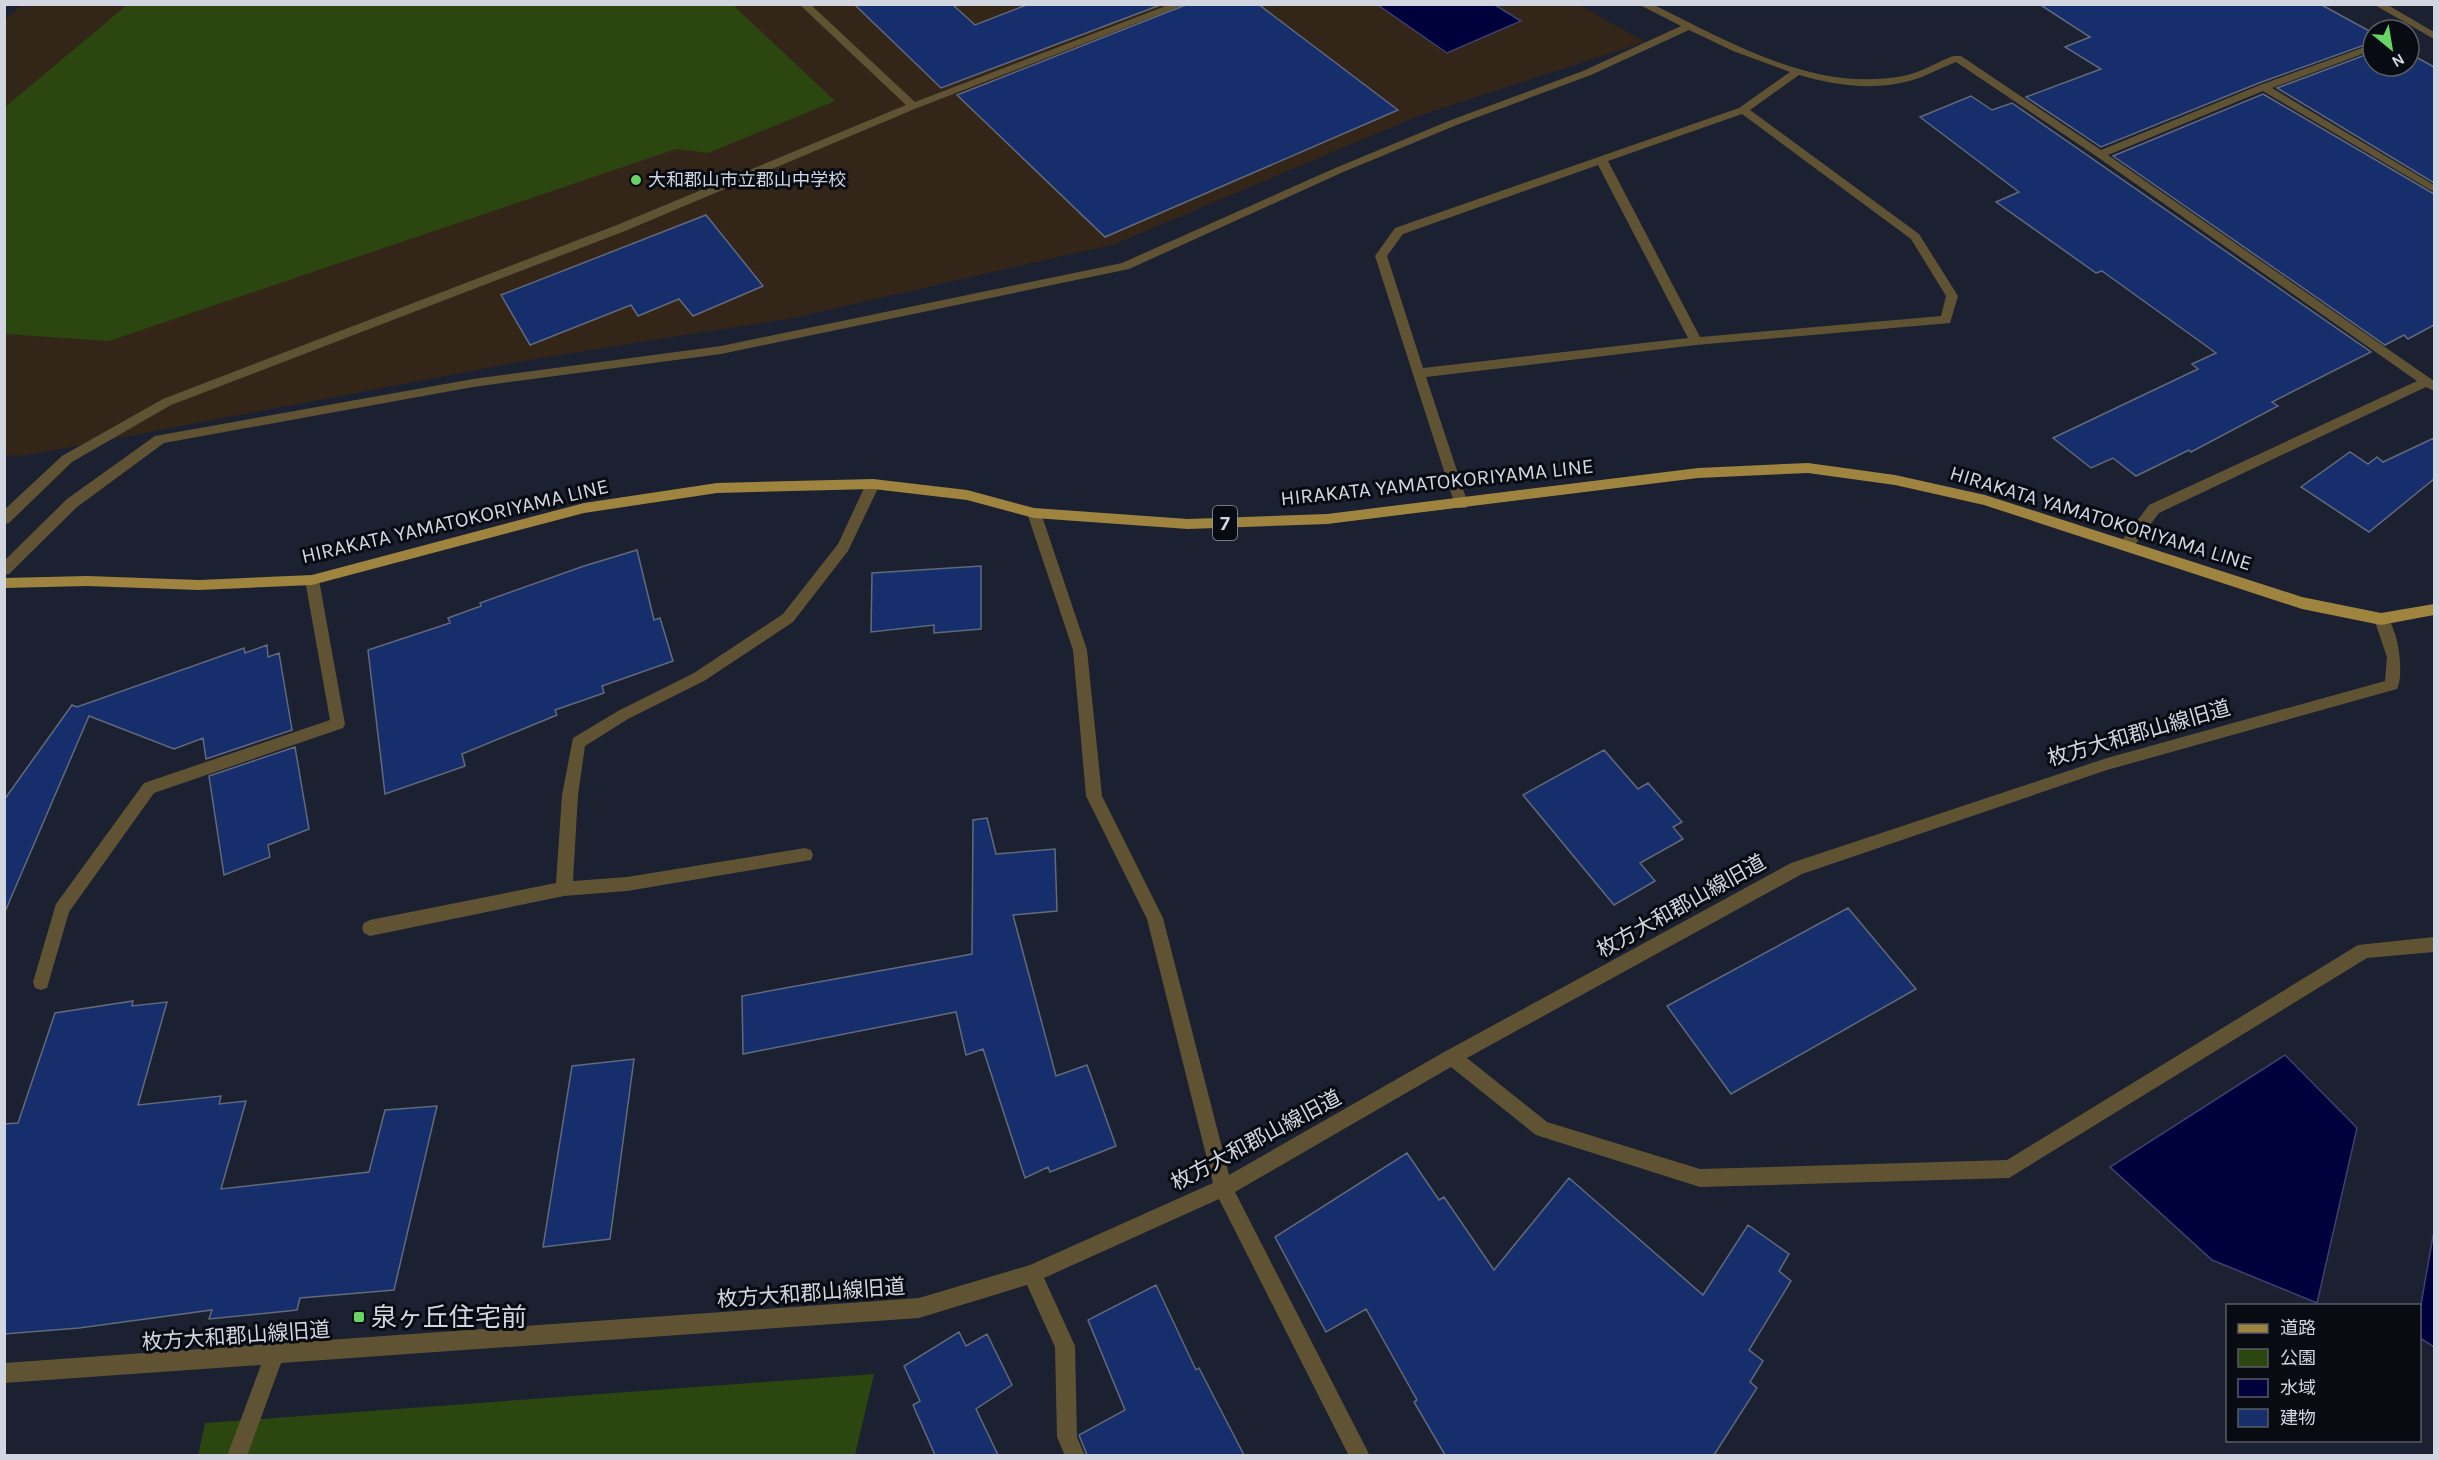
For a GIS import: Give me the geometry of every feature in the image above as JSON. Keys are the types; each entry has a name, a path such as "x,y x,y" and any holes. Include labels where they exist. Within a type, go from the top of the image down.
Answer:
{"main road":[{"name":"HIRAKATA YAMATOKORIYAMA LINE","path":"4,583 87,581 199,585 312,580 584,508 717,488 873,484 967,495 1034,513 1188,524 1327,519 1698,473 1808,468 1895,480 1985,500 2302,603 2381,619 2434,610"}],"street":[{"path":"804,4 913,106"},
{"path":"4,519 67,459 167,402 621,228 913,106 1181,4"},
{"path":"1643,4 1796,72 1853,84 1906,79 1956,58 2100,154 2431,384"},
{"path":"2378,4 2434,36"},
{"path":"2422,29 2434,24"},
{"path":"4,570 72,503 160,439 473,383 721,350 1125,266 1337,171 1455,122 1587,73 1689,26"},
{"path":"2100,154 2265,87 2361,51"},
{"path":"1461,504 1381,256 1399,231 1743,110 1796,72"},
{"path":"2265,87 2434,189"},
{"path":"1420,373 1696,341 1946,320 1952,296 1915,237 1743,110"},
{"path":"1602,161 1696,341"},
{"path":"2126,546 2154,509 2431,384"},
{"path":"564,889 570,795 578,743 623,715 699,677 788,618 843,547 873,484"},
{"path":"1034,513 1080,650 1094,796 1155,918 1223,1188 1359,1455"},
{"path":"41,982 62,909 149,788 338,724 312,580"},
{"name":"枚方大和郡山線旧道","path":"4,1373 919,1308 1032,1274 1223,1188 1452,1058 1797,868 2107,764 2392,685 2394,657 2381,619"},
{"path":"370,928 564,889 627,884 805,855"},
{"path":"1452,1058 1542,1129 1700,1178 2009,1169 2364,950 2434,945"},
{"path":"1032,1274 1065,1346 1068,1437 1075,1455"},
{"path":"237,1455 274,1355"}],"shaded area":[{"name":"大和郡山市立郡山中学校","path":"24,4 1577,4 1645,42 1418,116 1115,244 793,318 535,359 23,456 4,455 4,20"}],"green space":[{"path":"127,5 733,5 835,101 708,153 676,149 109,341 5,334 5,107"},
{"path":"874,1374 855,1455 198,1456 205,1423"}],"water":[{"path":"1378,5 1495,5 1521,21 1447,53"},
{"path":"2285,1055 2357,1128 2317,1303 2212,1260 2110,1167"},
{"path":"2433,1236 2434,1347 2421,1339 2421,1304"}],"building":[{"path":"854,4 952,4 975,25 1029,4 1163,4 941,88"},
{"path":"1188,4 1258,4 1398,110 1105,237 957,95"},
{"path":"2039,4 2320,4 2361,26 2361,46 2259,83 2101,147 2026,97 2101,69 2065,47 2090,37"},
{"path":"2361,56 2361,78 2421,78 2421,60 2434,67 2434,183 2277,88"},
{"path":"2263,94 2434,194 2434,325 2408,339 2404,335 2385,345 2113,156"},
{"path":"1971,96 1992,110 2012,103 2371,352 2272,402 2278,406 2191,452 2189,450 2136,476 2113,458 2091,468 2053,438 2198,369 2192,364 2216,353 2102,271 2096,273 1996,202 2019,192 1920,117"},
{"path":"706,215 763,286 693,316 679,299 638,316 631,305 530,345 501,295"},
{"path":"2434,438 2434,479 2369,532 2301,487 2350,452 2368,464 2377,457 2383,462"},
{"path":"637,550 654,620 660,618 673,661 602,686 604,693 555,710 557,715 462,754 465,766 385,794 368,650 450,623 448,618 481,606 480,603"},
{"path":"981,566 981,629 934,633 934,625 871,632 872,573"},
{"path":"267,645 268,657 279,653 292,730 206,759 203,738 174,749 89,716 4,914 4,800 72,705 77,707 244,648 245,653"},
{"path":"295,747 309,829 268,845 270,857 224,875 209,776"},
{"path":"1604,750 1638,789 1648,783 1682,822 1673,827 1683,839 1640,863 1655,881 1614,905 1523,795"},
{"path":"987,818 996,854 1055,849 1057,911 1013,915 1056,1076 1087,1065 1116,1146 1050,1172 1048,1167 1025,1178 983,1049 966,1055 956,1012 743,1054 742,996 972,954 973,820"},
{"path":"1848,908 1916,989 1731,1094 1667,1006"},
{"path":"133,1001 132,1006 167,1002 138,1105 221,1096 219,1104 246,1101 221,1189 369,1172 385,1110 437,1106 394,1290 300,1298 297,1310 209,1319 212,1310 79,1328 4,1334 4,1124 18,1123 55,1013"},
{"path":"634,1059 610,1239 543,1247 572,1066"},
{"path":"1407,1153 1439,1200 1444,1197 1494,1270 1569,1178 1703,1295 1748,1225 1789,1254 1779,1271 1791,1281 1749,1350 1763,1361 1750,1382 1757,1388 1714,1455 1445,1455 1414,1402 1417,1400 1366,1309 1326,1332 1275,1237"},
{"path":"1156,1285 1196,1370 1199,1368 1244,1455 1087,1455 1079,1435 1125,1410 1088,1320"},
{"path":"959,1332 966,1346 987,1334 1012,1385 976,1409 998,1455 935,1455 913,1405 920,1401 904,1366"}],"place":[{"name":"大和郡山市立郡山中学校","path":"636,180"},
{"name":"泉ヶ丘住宅前","path":"359,1317"}]}
